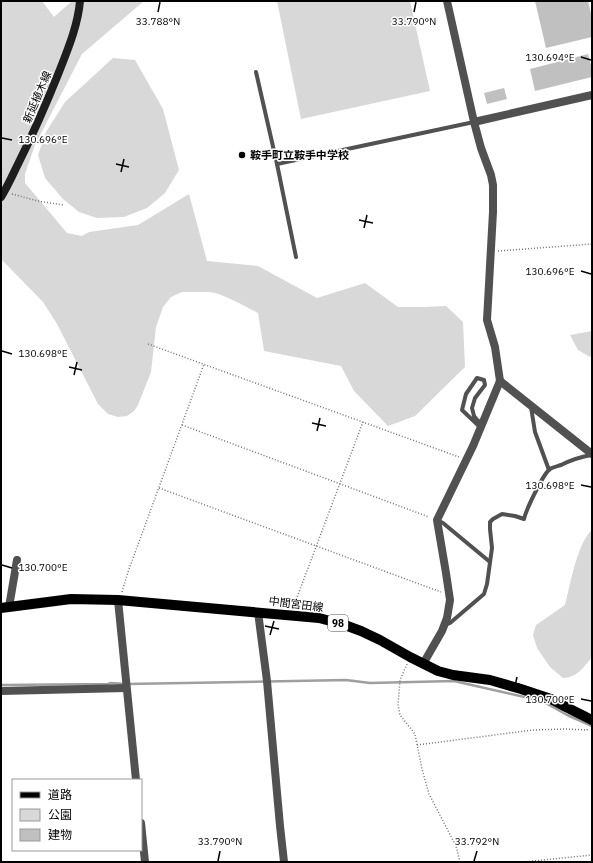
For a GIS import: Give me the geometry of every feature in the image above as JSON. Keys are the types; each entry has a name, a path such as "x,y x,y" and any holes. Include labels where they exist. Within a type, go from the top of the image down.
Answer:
{"main road":[{"name":"新延植木線","path":"2,195 32,136 54,86 73,32 80,8 80,1"},
{"name":"中間宮田線","path":"5,608 72,599 119,600 319,618 361,631 438,671 453,675 490,680 551,699 591,723"}],"street":[{"path":"423,664 442,631 447,618 450,600 437,520 482,426 500,381 495,347 487,320 493,185 474,122 447,1"},
{"path":"474,122 592,95"},
{"path":"500,381 592,454"},
{"path":"5,608 17,560"},
{"path":"119,600 126,688 136,779"},
{"path":"258,612 267,681 284,862"},
{"path":"1,691 126,688"},
{"path":"142,834 145,862"}],"lane":[{"path":"256,72 296,257"},
{"path":"277,164 474,122"},
{"path":"477,378 484,380 485,385 474,398 472,408 474,416 482,426 462,410 466,394 477,378"},
{"path":"531,406 535,432 549,470"},
{"path":"444,625 450,623 484,594 487,584 492,548 490,522 493,518 502,514 515,516 524,520 525,514 544,475 549,470 577,458 592,454"},
{"path":"437,520 443,523 490,562"}],"path":[{"path":"2,195 63,205"},
{"path":"490,252 592,244"},
{"path":"148,344 466,460"},
{"path":"119,600 204,364"},
{"path":"291,615 363,422"},
{"path":"182,424 437,520"},
{"path":"159,488 443,593 449,593"},
{"path":"410,657 400,680 398,705 400,716 415,734 429,794 456,846 460,862"},
{"path":"417,745 533,730 587,730 591,723"},
{"path":"523,862 592,855"}],"green space":[{"path":"1,1 42,1 54,17 72,1 144,1 82,54 35,145 25,174 25,183 67,233 82,236 89,232 138,225 189,194 207,261 258,266 317,298 365,283 398,307 446,306 463,322 465,367 415,416 388,426 354,391 341,366 264,351 258,313 219,294 210,292 182,292 171,297 163,307 156,327 151,372 138,405 134,411 127,416 118,417 108,414 98,404 57,324 43,302 1,259"},
{"path":"277,1 410,1 430,91 301,119"},
{"path":"113,58 135,60 163,109 179,170 165,193 147,208 124,217 97,218 79,212 63,199 45,178 38,155 46,132 65,102"},
{"path":"592,331 592,358 578,350 570,335"},
{"path":"592,530 592,657 576,674 563,678 550,667 537,648 533,635 536,625 565,605 578,554 587,536"}],"building":[{"path":"535,1 588,1 592,18 592,37 546,48"},
{"path":"588,54 592,69 592,77 535,91 530,69"},
{"path":"504,88 507,99 487,104 484,93"}],"waterway":[{"path":"1,685 346,680 370,683 454,681 542,701 567,715 592,726"}],"place":[{"name":"鞍手町立鞍手中学校","path":"242,155"}]}
